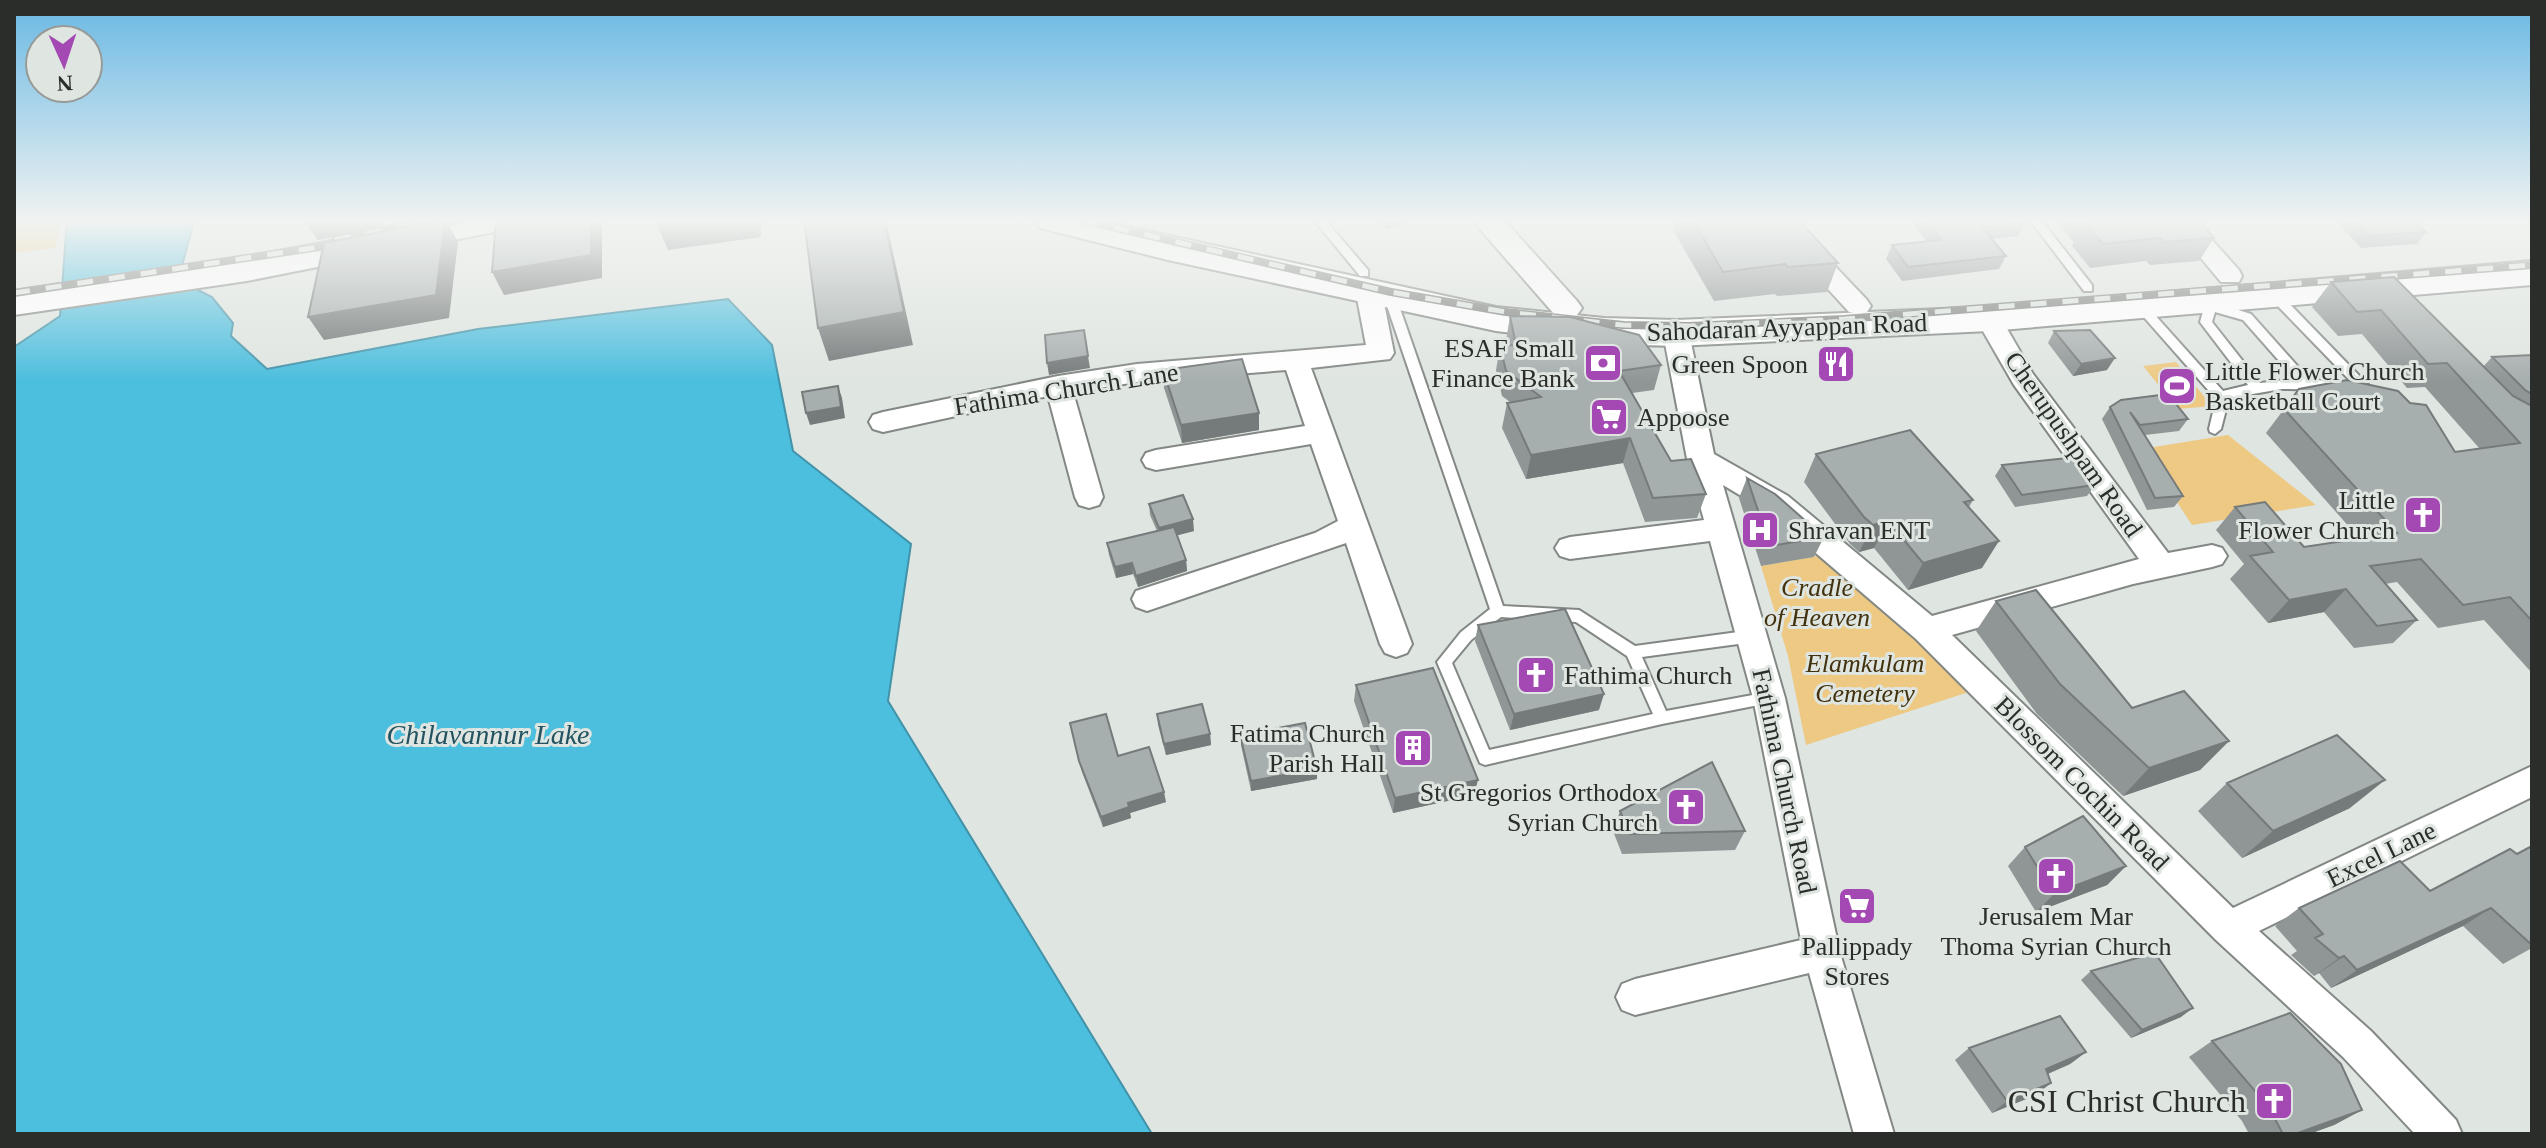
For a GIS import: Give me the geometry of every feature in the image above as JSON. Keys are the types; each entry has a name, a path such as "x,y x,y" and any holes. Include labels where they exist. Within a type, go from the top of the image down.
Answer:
{"main road":[{"path":"23,294 69,274"},
{"path":"23,294 155,274"},
{"name":"Sahodaran Ayyappan Road","path":"1302,274 1375,287 1566,308 1675,325 1989,319 2141,307 2215,295 2452,274"},
{"name":"Sahodaran Ayyappan Road","path":"1326,274 1496,319 1604,331 1858,306 2088,288 2215,295 2393,299 2498,274"}],"street":[{"path":"1535,274 1566,308"},
{"path":"1827,274 1858,306"},
{"path":"2205,274 2215,295"},
{"name":"Fathima Church Lane","path":"883,422 1058,385 1137,373 1381,353 1375,287"},
{"name":"Cherupushpam Road","path":"1989,319 2023,379 2161,566"},
{"name":"Fathima Church Road","path":"1675,325 1701,459 1769,698 1822,953 1874,1134"},
{"path":"1295,359 1396,644"},
{"path":"1058,385 1089,497"},
{"path":"1156,460 1319,433"},
{"name":"Blossom Cochin Road","path":"1701,459 1778,504 1927,630 2229,928 2357,1044 2442,1134"},
{"path":"1147,599 1325,541 1353,526"},
{"path":"1570,548 1721,529"},
{"name":"Cherupushpam Road","path":"1927,630 2161,566 2212,556"},
{"name":"Excel Lane","path":"2229,928 2532,781"},
{"path":"1635,997 1822,953"}],"lane":[{"path":"1364,274 1375,287 1498,611"},
{"path":"2077,274 2088,288"},
{"path":"2257,387 2206,322 2215,295 2247,317 2305,383"},
{"path":"2276,297 2366,391 2385,403"},
{"path":"2141,307 2222,398"},
{"path":"2215,429 2223,395 2257,387 2305,383 2366,391"},
{"path":"1662,718 1633,652 1579,616 1498,611 1466,636 1444,662 1485,758 1662,718 1769,698"},
{"path":"1633,652 1753,636"}],"green space":[{"name":"Little Flower Church Basketball Court","path":"2176,362 2212,406 2178,409 2143,366"},
{"path":"2228,435 2316,505 2192,525 2142,449"},
{"name":"Elamkulam Cemetery","path":"1829,554 1978,689 1806,745 1788,656 1761,566"}],"water":[{"name":"Chilavannur Lake","path":"63,274 180,274 178,280 212,297 233,323 231,336 267,369 478,329 728,299 772,345 793,451 911,544 888,701 1152,1134 14,1134 14,347 60,316"}],"building":[{"path":"317,274 439,274 436,295 308,317"},
{"path":"811,274 896,274 904,312 818,328"},
{"path":"2394,277 2513,396 2532,406 2532,621 2510,597 2463,605 2421,559 2370,566 2417,620 2377,626 2346,589 2289,600 2250,556 2273,552 2235,507 2265,502 2304,547 2397,533 2284,409 2299,389 2347,380 2398,391 2410,403 2426,405 2455,452 2520,443 2447,363 2428,364 2381,310 2357,312 2331,282"},
{"path":"1510,316 1570,317 1639,335 1661,365 1619,371 1671,461 1691,459 1706,494 1653,498 1630,438 1531,455 1507,403 1541,397 1506,371 1500,346 1516,345"},
{"path":"1084,330 1088,356 1047,363 1045,335"},
{"path":"2090,330 2115,358 2081,364 2054,331"},
{"path":"2532,355 2532,394 2492,357"},
{"path":"1242,359 1259,413 1181,425 1163,370"},
{"path":"838,386 841,407 806,413 802,392"},
{"path":"2168,394 2188,419 2140,425 2130,412 2183,496 2155,498 2110,407 2121,400"},
{"path":"1910,430 1973,500 1964,502 1999,541 1923,563 1888,521 1873,525 1864,517 1816,454"},
{"path":"2077,457 2095,485 2022,495 2002,465"},
{"path":"1747,478 1775,494 1824,537 1770,546"},
{"path":"1183,495 1193,519 1159,528 1149,504"},
{"path":"1174,527 1186,560 1136,576 1132,563 1115,567 1107,543"},
{"path":"2036,590 2132,708 2184,691 2229,741 2149,768 2060,684 1996,601"},
{"name":"Fathima Church","path":"1565,609 1604,694 1514,714 1478,625"},
{"name":"Fatima Church Parish Hall","path":"1433,668 1478,780 1395,798 1356,685"},
{"path":"1202,704 1210,734 1164,744 1157,714"},
{"path":"1106,714 1118,756 1149,747 1164,792 1128,803 1129,807 1101,817 1079,761 1070,723"},
{"path":"1305,723 1317,769 1251,781 1240,735"},
{"path":"2337,735 2385,780 2273,831 2227,783"},
{"path":"1712,762 1745,831 1630,834 1620,811"},
{"path":"2083,816 2126,866 2054,894 2025,847"},
{"path":"2532,846 2532,945 2491,908 2357,970 2344,956 2339,958 2315,938 2323,934 2299,908 2400,861 2430,891 2510,849 2517,854"},
{"path":"2155,953 2193,1008 2142,1030 2091,971"},
{"path":"2290,1013 2341,1064 2362,1110 2295,1134 2283,1134 2268,1106 2212,1041"},
{"path":"2060,1016 2086,1052 2046,1069 2051,1083 2007,1101 1969,1048"}],"railway":[{"path":"14,293 143,274"},
{"path":"1312,274 1391,292 1506,312 1623,325 1689,326 1844,319 2423,274"}],"place":[{"name":"ESAF Small Finance Bank","path":"1603,363"},
{"name":"Green Spoon","path":"1836,364"},
{"name":"Little Flower Church Basketball Court","path":"2177,386"},
{"name":"Appoose","path":"1609,417"},
{"name":"Little Flower Church","path":"2423,515"},
{"name":"Shravan ENT","path":"1760,530"},
{"name":"Fathima Church","path":"1536,675"},
{"name":"Fatima Church Parish Hall","path":"1413,748"},
{"name":"St Gregorios Orthodox Syrian Church","path":"1686,807"},
{"name":"Jerusalem Mar Thoma Syrian Church","path":"2056,876"},
{"name":"Pallippady Stores","path":"1857,906"},
{"name":"CSI Christ Church","path":"2274,1101"}],"park label":[{"name":"Cradle of Heaven","path":"1817,602"}]}
